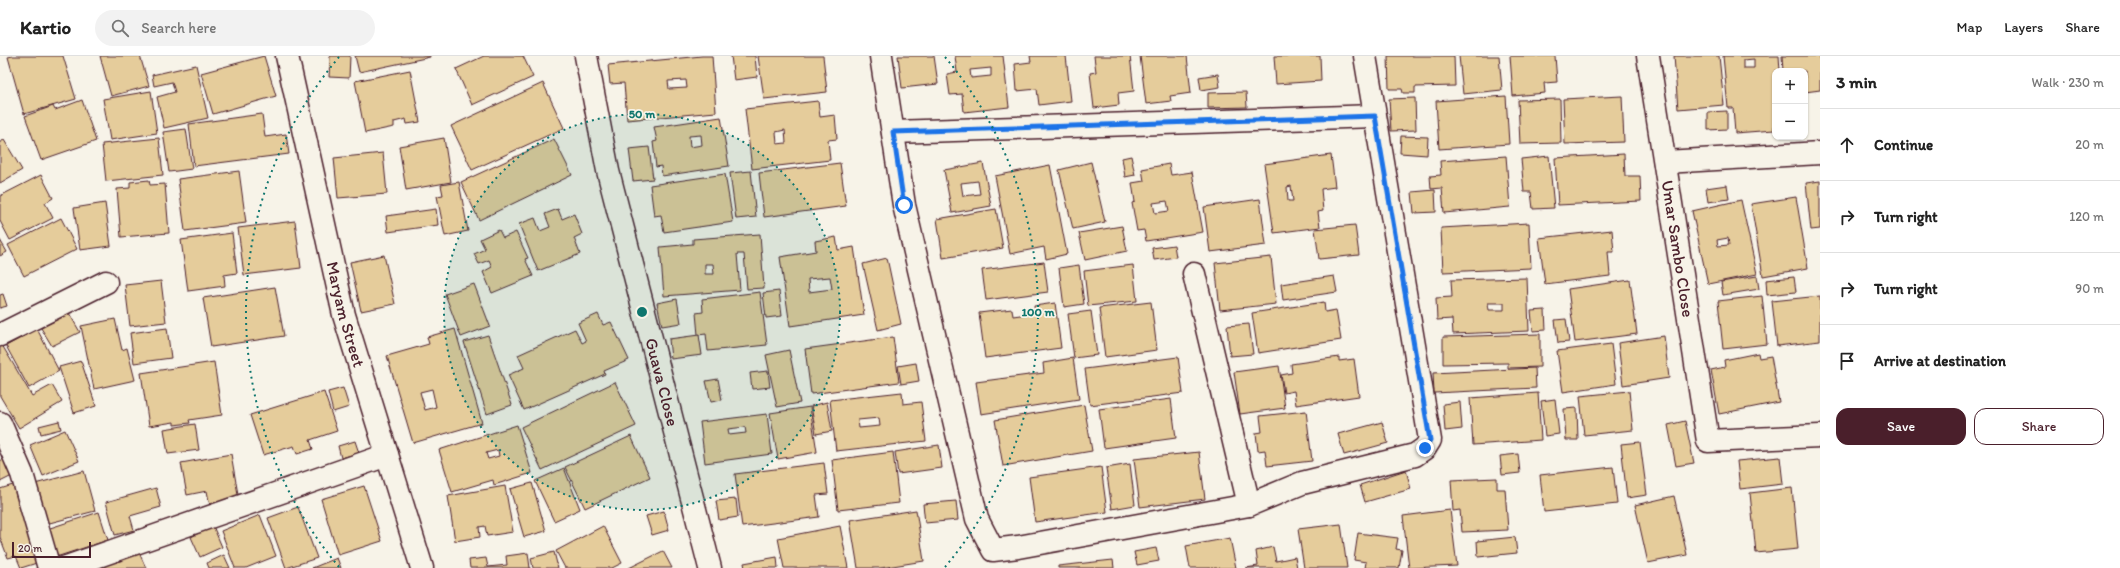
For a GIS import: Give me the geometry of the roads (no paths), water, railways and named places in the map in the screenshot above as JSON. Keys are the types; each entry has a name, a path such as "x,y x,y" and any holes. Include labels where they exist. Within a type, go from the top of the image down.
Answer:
{"street":[{"name":"Maryam Street","path":"287,56 344,315 422,568"},
{"name":"Guava Close","path":"586,56 608,171 710,568"},
{"path":"881,56 904,205 977,519 993,550 1018,547 1249,505 1302,483 1415,455 1425,448 1430,440 1365,56"},
{"name":"Umar Sambo Close","path":"1648,56 1708,441 1820,436"},
{"path":"893,132 1375,116"},
{"path":"1665,162 1820,153"},
{"path":"1194,274 1249,505"},
{"path":"0,335 106,282"},
{"path":"0,423 22,474 49,568"},
{"path":"64,568 387,455"}]}
